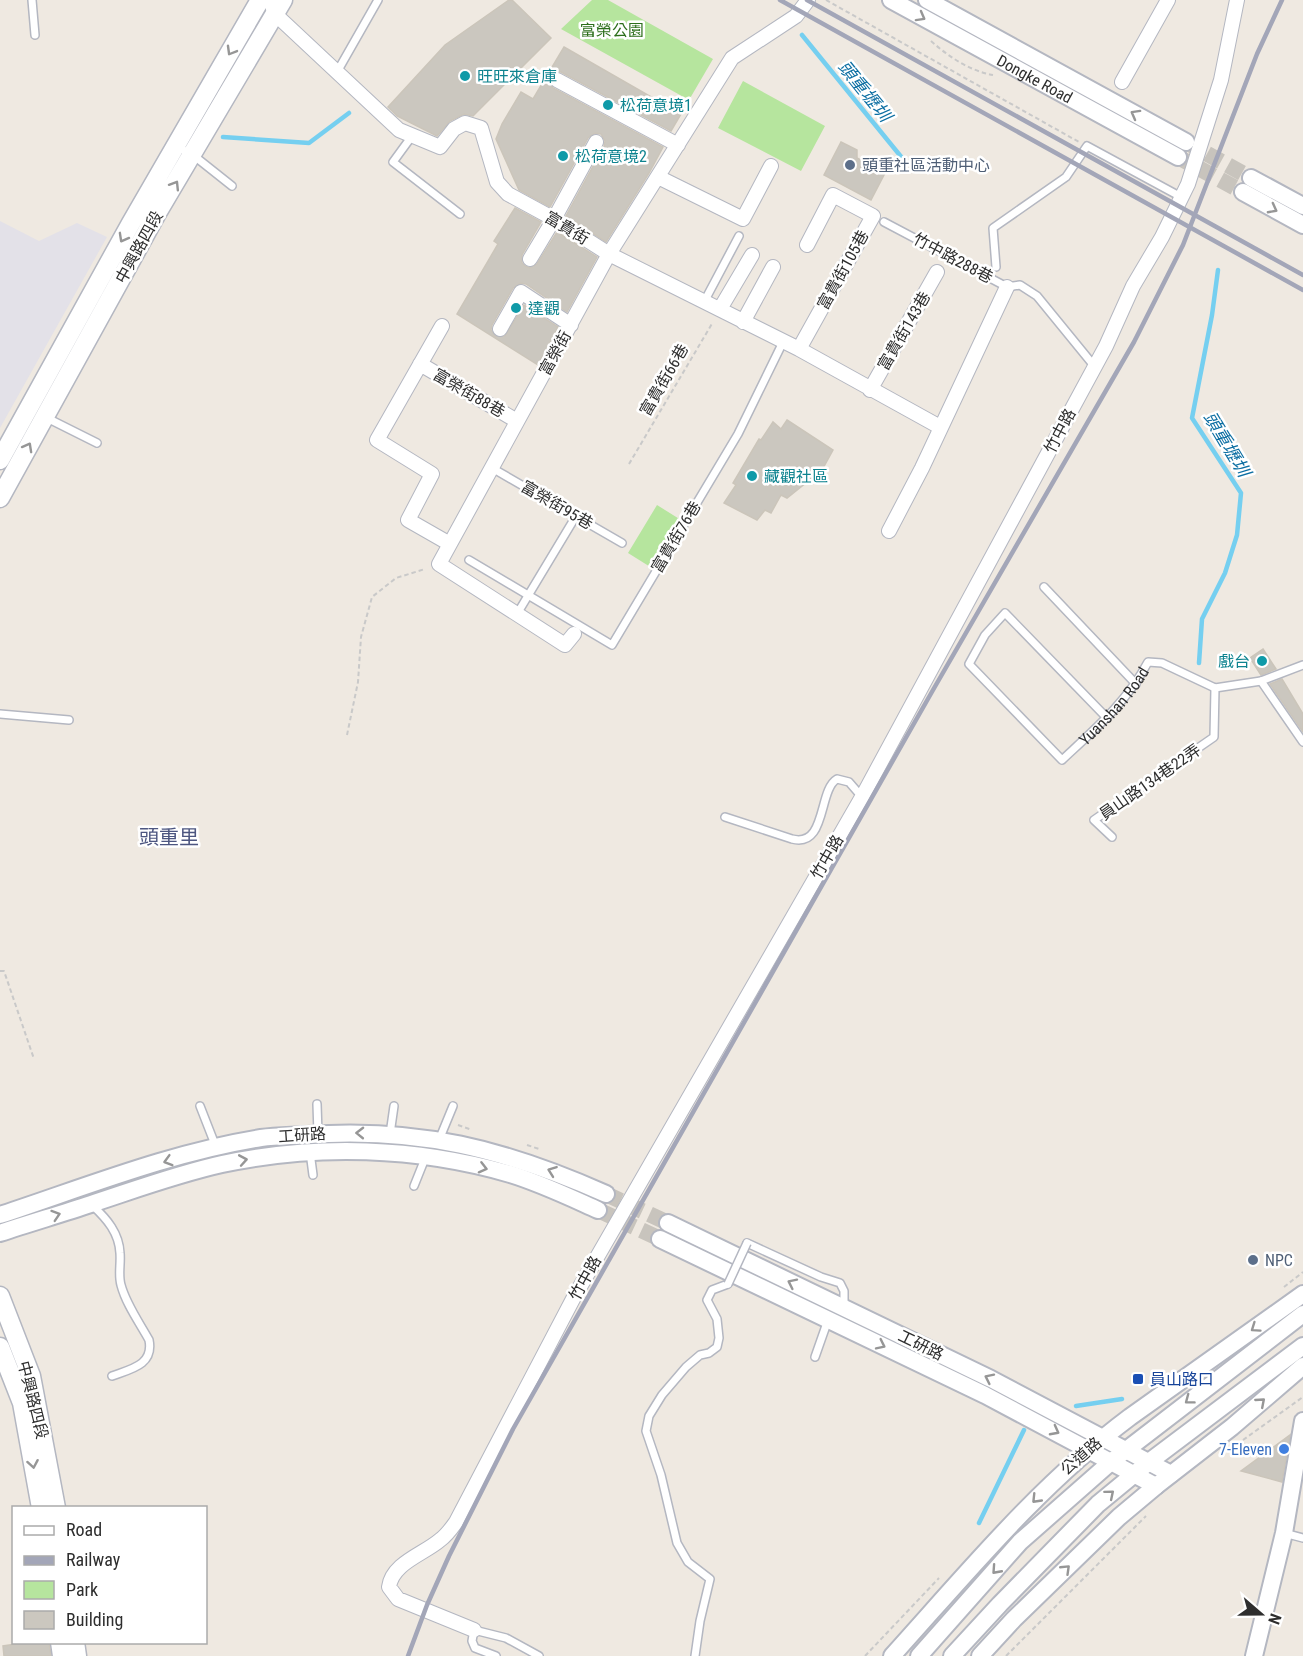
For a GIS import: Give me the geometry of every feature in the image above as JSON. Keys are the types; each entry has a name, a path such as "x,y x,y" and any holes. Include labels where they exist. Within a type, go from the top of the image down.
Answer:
{"main road":[{"name":"中興路四段","path":"0,460 260,0"},
{"name":"中興路四段","path":"0,498 156,215 193,155 276,5"},
{"name":"中興路四段","path":"0,1296 30,1376 57,1506"},
{"name":"中興路四段","path":"0,1347 22,1403 41,1506"}],"street":[{"name":"富榮街","path":"439,564 609,254 732,58 796,16 808,0"},
{"name":"Dongke Road","path":"891,0 1182,150 927,0"},
{"path":"1122,82 1168,0"},
{"name":"竹中路","path":"474,1630 398,1599 389,1587 390,1580 401,1567 440,1541 456,1522 573,1299 862,797 1095,367 1137,278 1183,198 1221,80 1237,0"},
{"name":"富貴街","path":"276,5 337,72 399,130 440,147 454,129 465,123 481,128 497,182 508,194 554,219 609,254 799,350 940,427"},
{"path":"557,80 678,145"},
{"path":"530,259 596,142"},
{"path":"658,177 743,219 771,166"},
{"path":"1303,206 1247,185 1303,225"},
{"name":"富貴街105巷","path":"799,350 873,216 833,195 807,245"},
{"path":"720,309 752,255"},
{"path":"743,322 773,267"},
{"name":"富貴街143巷","path":"870,390 937,272"},
{"path":"889,531 1007,287"},
{"path":"500,329 521,292 571,325"},
{"name":"富榮街88巷","path":"442,326 377,440 432,474 408,520 450,544"},
{"name":"富榮街88巷","path":"420,364 517,421"},
{"path":"439,564 565,645 576,630"},
{"name":"工研路","path":"0,1215 216,1147 263,1138 318,1134 390,1134 439,1140 516,1158 606,1194"},
{"name":"工研路","path":"0,1233 154,1182 220,1164 264,1156 310,1152 387,1151 469,1164 552,1189 598,1210"},
{"name":"工研路","path":"668,1224 991,1379 1171,1474"},
{"name":"工研路","path":"660,1239 985,1395 1156,1485"},
{"name":"公道路","path":"892,1656 1057,1477 1103,1437 1303,1294"},
{"name":"公道路","path":"919,1656 1020,1542 1125,1449 1303,1314"},
{"path":"952,1656 1083,1518 1149,1462 1303,1346"},
{"path":"981,1656 1014,1619 1107,1529 1156,1485 1232,1427 1303,1366"},
{"path":"1254,1656 1284,1533 1303,1420"},
{"path":"980,1626 995,1641"}],"lane":[{"path":"32,0 35,35"},
{"path":"337,72 378,0"},
{"path":"412,136 393,162 460,214"},
{"path":"176,146 193,155 232,186"},
{"path":"996,267 993,228 1066,177 1087,146 1183,198"},
{"name":"竹中路288巷","path":"884,222 1007,287 1020,285 1037,296 1095,367"},
{"path":"704,302 739,236"},
{"name":"富貴街76巷","path":"469,560 528,595 576,630 612,645 738,434 783,342"},
{"path":"44,417 97,443"},
{"name":"富榮街95巷","path":"492,468 622,543"},
{"path":"517,614 576,516"},
{"path":"1044,587 1136,684"},
{"name":"Yuanshan Road","path":"1107,718 1005,613 986,635 969,664 1062,760 1107,718 1136,684 1148,662 1162,663 1215,688"},
{"path":"1215,688 1261,681 1303,664"},
{"path":"1261,681 1303,742"},
{"name":"員山路134巷22弄","path":"1112,837 1094,820 1214,737 1215,688"},
{"path":"0,714 69,720"},
{"path":"725,817 792,839 802,840 807,838 818,823 823,813 828,787 832,782 837,779 849,782 862,797"},
{"path":"317,1104 318,1134"},
{"path":"200,1106 216,1147"},
{"path":"390,1134 394,1106"},
{"path":"439,1140 453,1106"},
{"path":"310,1152 313,1175"},
{"path":"414,1186 426,1156"},
{"path":"91,1204 108,1221 114,1231 120,1253 120,1283 150,1347 149,1354 138,1367 112,1376"},
{"path":"695,1656 710,1579 688,1562 677,1543 661,1475 646,1431 649,1416 662,1395 686,1367 700,1355 709,1353 717,1347 719,1338 717,1319 707,1300 711,1290 728,1284 747,1243 821,1277 840,1283 844,1291 844,1308"},
{"path":"815,1357 828,1320"},
{"path":"1284,1533 1303,1538"},
{"path":"496,1656 475,1648 472,1641 474,1630 506,1638 538,1656"}],"path":[{"path":"826,0 1072,139"},
{"path":"929,39 944,53 978,73 1000,76"},
{"name":"富貴街66巷","path":"629,464 720,309"},
{"path":"347,735 358,682 361,637 372,597 396,578 439,564"},
{"path":"0,971 4,971 34,1059"},
{"path":"1241,1441 1303,1397"},
{"path":"1006,1656 1149,1514"}],"shaded area":[{"path":"0,221 39,241 77,223 107,237 0,428"}],"green space":[{"name":"富榮公園","path":"592,0 608,0 713,59 689,100 561,29"},
{"path":"743,81 825,126 801,171 718,128"},
{"path":"657,505 681,520 652,568 628,553"}],"building":[{"name":"旺旺來倉庫","path":"512,0 551,38 473,116 464,114 450,121 437,136 397,116 388,107 445,45"},
{"name":"松荷意境2","path":"564,47 681,114 671,131 561,72 556,71 549,75 548,81 553,88 663,147 606,242 566,216 604,146 605,141 601,134 595,133 588,138 550,207 519,190 496,139 521,92 533,99"},
{"name":"頭重社區活動中心","path":"841,142 857,150 857,158 885,173 871,200 824,175"},
{"path":"515,208 541,222 522,255 522,263 525,266 530,268 537,264 557,232 597,257 567,312 526,284 521,283 513,288 492,325 491,330 495,336 505,336 524,305 558,327 538,365 457,314 498,244 494,241"},
{"name":"藏觀社區","path":"787,420 833,450 822,470 787,498 781,495 771,513 765,510 757,520 724,503 736,485 733,483 759,439 761,440 773,422 781,429"},
{"name":"戲台","path":"1263,649 1276,669 1261,675 1250,658"},
{"path":"1282,679 1303,714 1303,732 1270,684"},
{"name":"7-Eleven","path":"1290,1435 1282,1482 1241,1471"},
{"path":"49,1644 51,1656 4,1656 3,1646"}],"waterway":[{"name":"頭重壢圳","path":"802,35 907,164"},
{"name":"頭重壢圳","path":"223,137 309,143 349,113"},
{"name":"頭重壢圳","path":"1199,663 1202,619 1225,573 1237,535 1241,493 1192,418 1212,315 1218,270"},
{"path":"1076,1406 1122,1399"},
{"path":"979,1523 1024,1430"}],"tunnel":[{"path":"1186,142 1251,178"},
{"path":"1178,157 1243,192"},
{"path":"606,1194 668,1223"},
{"path":"598,1210 660,1239"}],"railway":[{"path":"780,0 1303,290"},
{"path":"807,0 1303,275"},
{"path":"408,1656 449,1556 513,1429 933,690 1134,342 1183,245 1257,54 1282,0"}],"place":[{"name":"旺旺來倉庫","path":"465,76"},
{"name":"松荷意境1","path":"608,105"},
{"name":"松荷意境2","path":"563,156"},
{"name":"頭重社區活動中心","path":"850,165"},
{"name":"達觀","path":"516,308"},
{"name":"藏觀社區","path":"752,476"},
{"name":"戲台","path":"1262,661"},
{"name":"NPC","path":"1253,1260"},
{"name":"員山路口","path":"1138,1379"},
{"name":"7-Eleven","path":"1284,1449"}],"district":[{"name":"頭重里","path":"169,837"}]}
